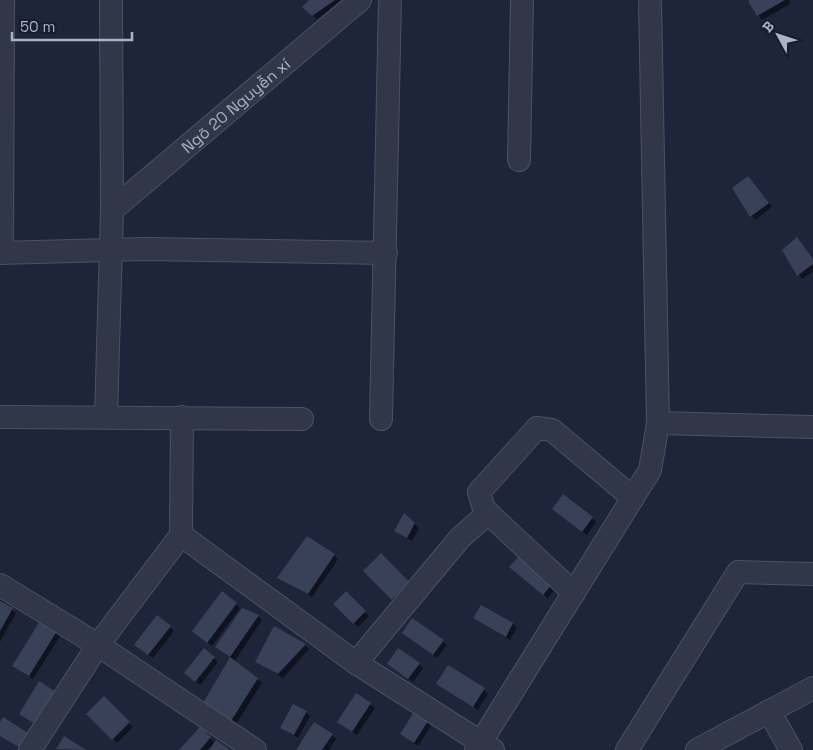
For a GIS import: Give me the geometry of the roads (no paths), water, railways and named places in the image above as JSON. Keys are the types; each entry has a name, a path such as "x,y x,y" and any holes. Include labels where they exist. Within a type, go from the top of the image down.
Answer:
{"street":[{"path":"3,0 1,253 112,250 386,253"},
{"path":"106,416 112,250 111,0"},
{"name":"Ngõ 20 Nguyễn xí","path":"112,210 360,0"},
{"path":"381,420 390,0"},
{"path":"519,160 522,0"},
{"path":"180,535 356,663 483,748 574,593 650,470 658,422 650,0"},
{"path":"0,417 106,416 302,419"},
{"path":"30,750 98,645 180,535 182,417"},
{"path":"658,422 813,426"},
{"path":"574,593 484,509 479,492 537,428 552,430 633,498"},
{"path":"356,663 460,538 488,513"},
{"path":"627,750 738,572 813,574"},
{"path":"0,585 98,645 254,750"},
{"path":"697,750 813,688"},
{"path":"769,711 791,750"}]}
